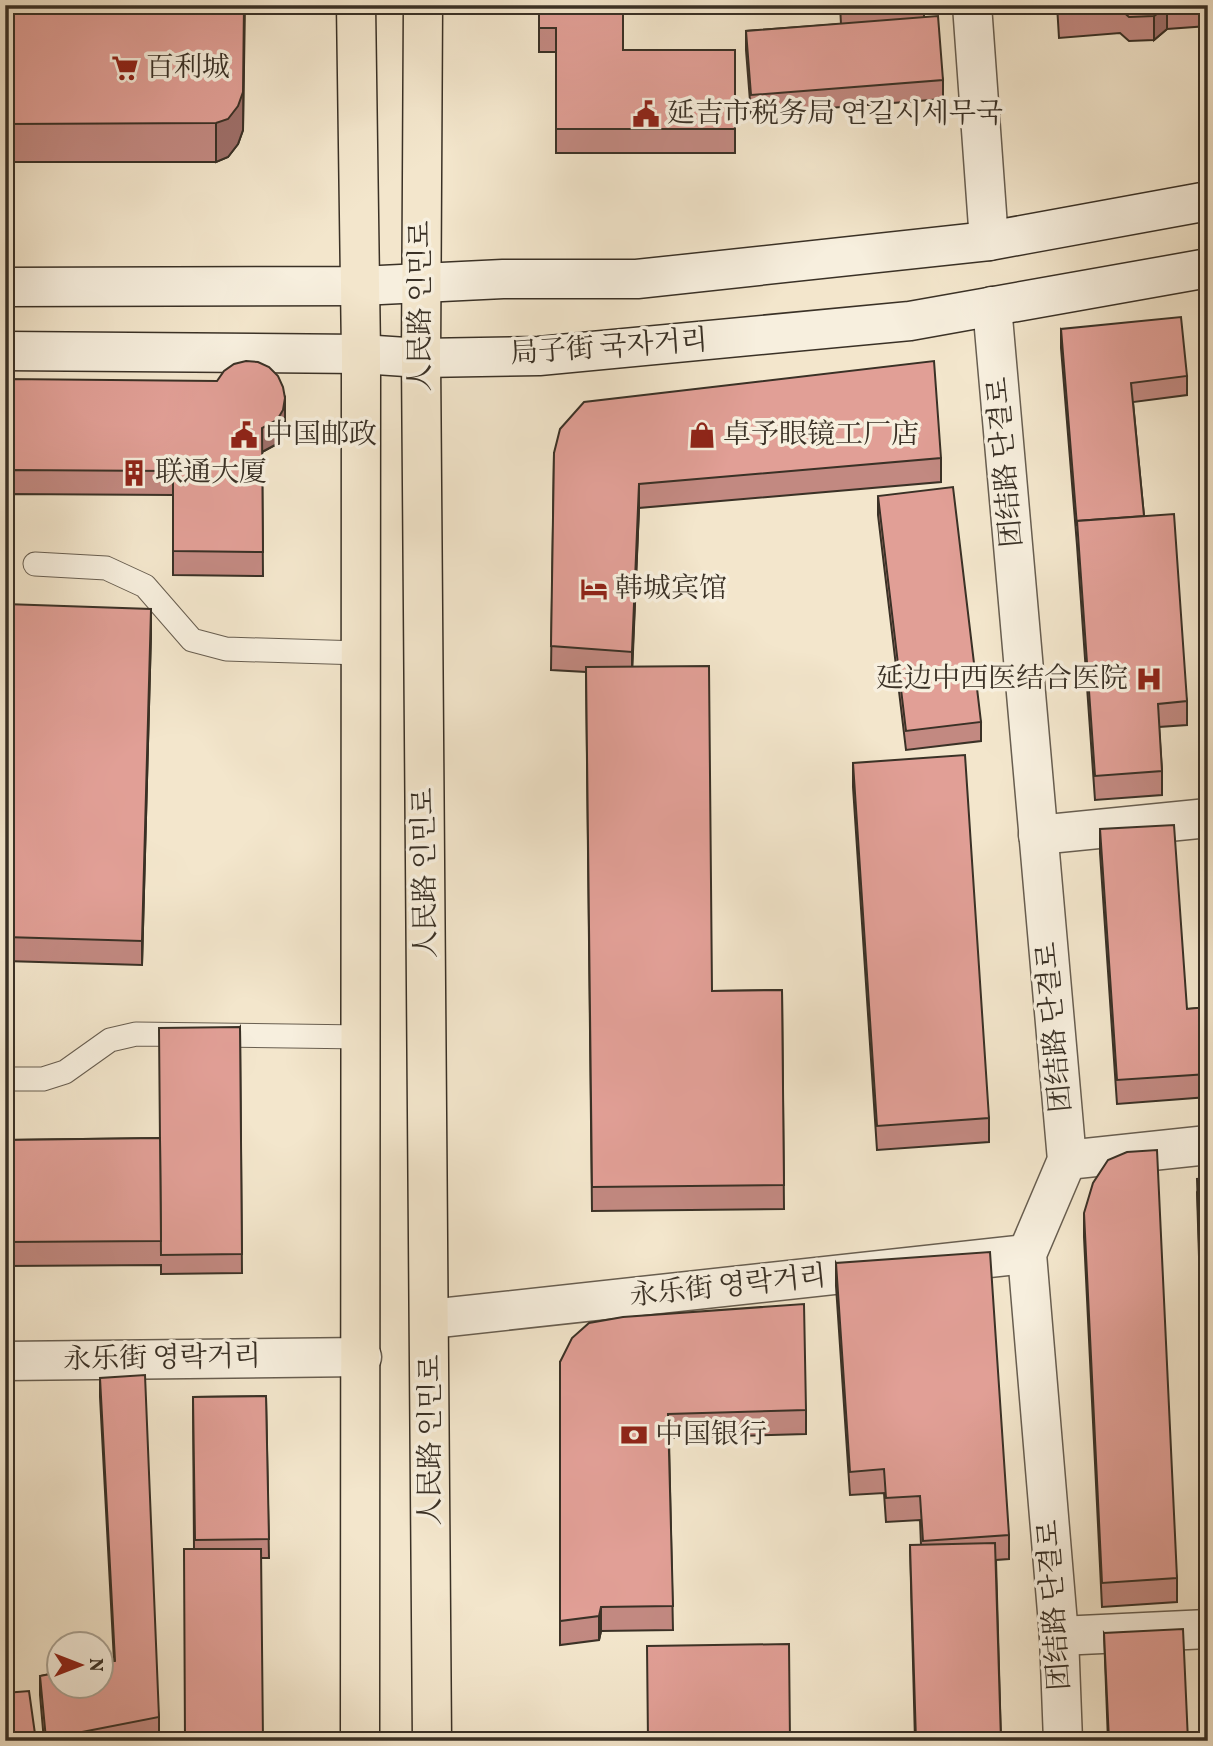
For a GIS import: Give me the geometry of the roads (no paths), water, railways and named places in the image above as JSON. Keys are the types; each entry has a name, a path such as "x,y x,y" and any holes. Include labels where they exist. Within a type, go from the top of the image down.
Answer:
{"main road":[{"path":"356,5 361,354 360,1741"},
{"name":"人民路 인민로","path":"423,5 421,358 432,1741"}],"street":[{"path":"972,5 989,241"},
{"path":"5,287 360,286 503,279 637,279 989,241 1208,201"},
{"name":"局子街 국자거리","path":"5,351 361,354 421,358 538,356 910,321 1208,268"},
{"name":"团结路 단결로","path":"992,306 1067,1160 1027,1254 1059,1636 1063,1741"},
{"path":"1038,835 1208,818"},
{"path":"1067,1160 1208,1145"},
{"name":"永乐街 영락거리","path":"430,1319 1027,1254"},
{"name":"永乐街 영락거리","path":"5,1361 362,1357"},
{"path":"1059,1636 1208,1629"}],"lane":[{"path":"36,564 106,568 145,586 192,640 226,649 361,653"},
{"path":"5,1079 43,1079 65,1072 110,1040 136,1034 362,1037"}],"place":[{"name":"百利城","path":"125,68"},
{"name":"延吉市税务局 연길시세무국","path":"646,114"},
{"name":"中国邮政","path":"244,435"},
{"name":"卓予眼镜工厂店","path":"702,435"},
{"name":"联通大厦","path":"134,473"},
{"name":"韩城宾馆","path":"594,589"},
{"name":"延边中西医结合医院","path":"1149,679"},
{"name":"中国银行","path":"634,1435"}]}
